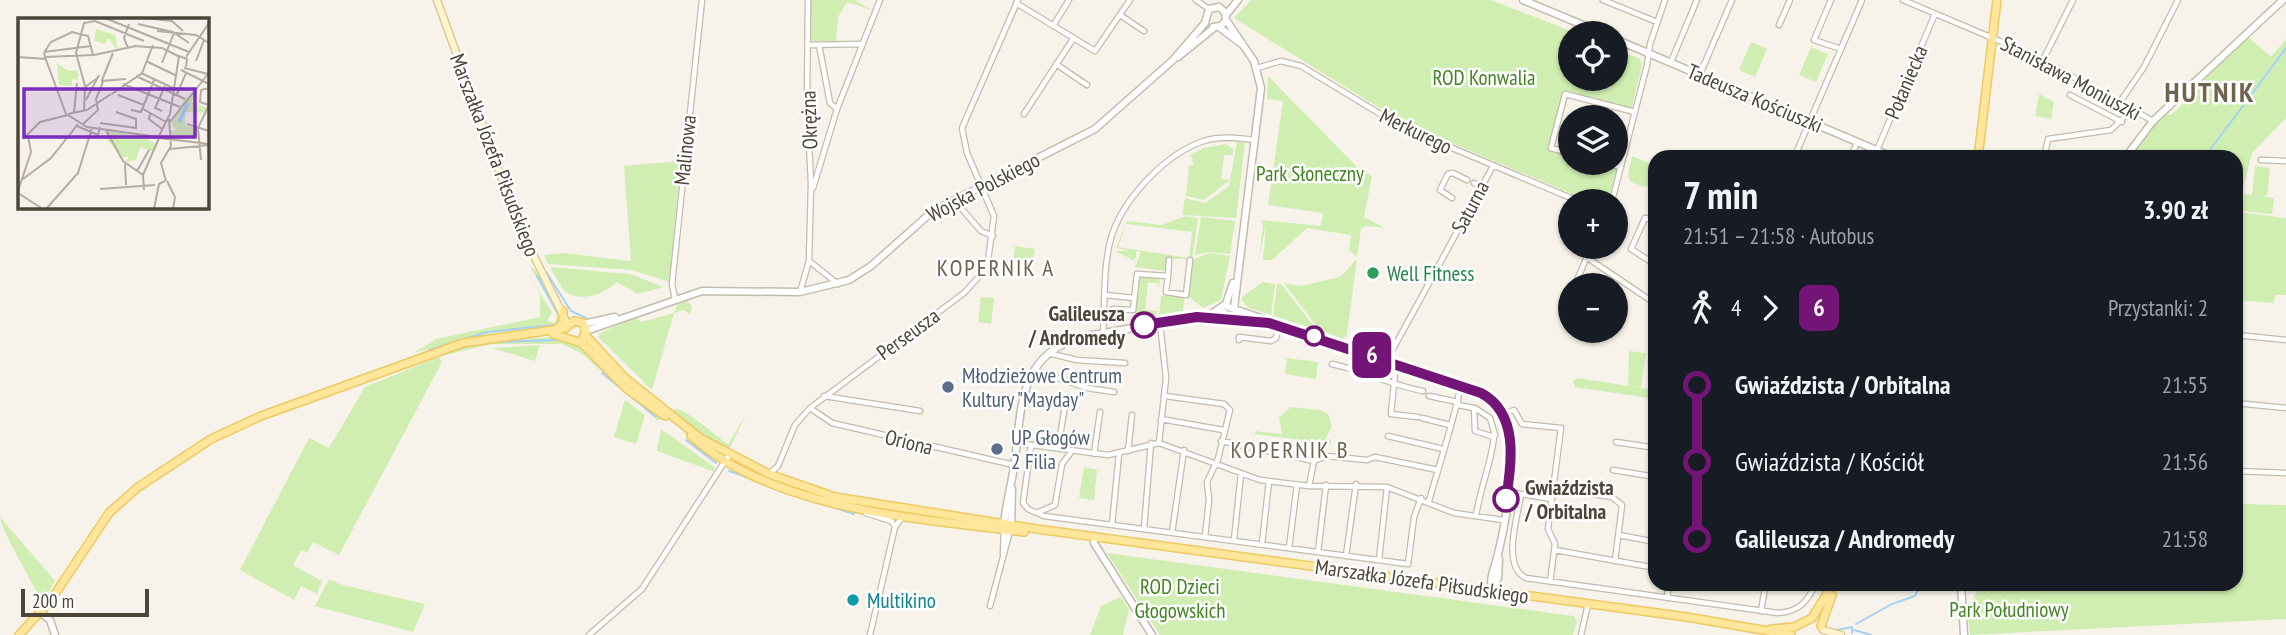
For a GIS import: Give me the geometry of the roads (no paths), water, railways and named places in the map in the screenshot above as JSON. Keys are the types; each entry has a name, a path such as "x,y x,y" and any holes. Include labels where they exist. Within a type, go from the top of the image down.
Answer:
{"main road":[{"name":"Marszałka Józefa Piłsudskiego","path":"437,0 519,226 561,309 567,327"},
{"path":"1977,150 1995,0"},
{"name":"Marszałka Józefa Piłsudskiego","path":"561,309 625,378 726,463 869,504 991,525 1007,531 1020,529 1094,536 1771,629 1794,635"},
{"path":"550,332 563,322 561,309"},
{"path":"24,635 43,615 119,505 183,455 261,416 463,343 487,337 550,332 567,327 582,330"},
{"path":"567,327 568,337"},
{"name":"Marszałka Józefa Piłsudskiego","path":"582,330 627,389 726,463 782,486 841,504 905,516 991,525"},
{"path":"550,332 568,337 582,330"},
{"path":"1831,591 1816,615 1809,620 1822,630 1841,635"},
{"path":"1822,630 1833,591"},
{"path":"19,635 43,615"},
{"name":"Marszałka Józefa Piłsudskiego","path":"1771,629 1799,625 1809,620"},
{"path":"1794,635 1799,625"}],"street":[{"name":"Malinowa","path":"675,299 672,284 702,0"},
{"name":"Okrężna","path":"800,292 809,261 808,0"},
{"name":"Okrężna","path":"810,195 860,44 880,0"},
{"path":"1053,26 1069,0"},
{"path":"1017,2 1089,49 1097,50 1130,0"},
{"path":"1196,0 1209,9"},
{"path":"1209,9 1226,0"},
{"path":"1226,18 1238,0"},
{"path":"1523,0 1573,21"},
{"path":"1603,0 1657,22"},
{"path":"1628,140 1657,22 1665,0"},
{"path":"1671,62 1697,0"},
{"path":"1700,74 1732,0"},
{"path":"1779,25 1790,0"},
{"path":"1831,0 1814,40 1841,49"},
{"path":"1798,150 1862,0"},
{"name":"Stanisława Moniuszki","path":"1903,0 2043,60 2153,121"},
{"path":"2043,60 2073,0"},
{"path":"2131,150 2153,121 2283,0"},
{"path":"2120,102 2144,67 2176,1"},
{"name":"Perseusza","path":"778,467 795,425 810,408 976,283 990,262 994,216 963,144 962,123 1017,2"},
{"path":"1219,6 1257,68 1261,94 1230,312"},
{"path":"1209,9 1206,20 1245,47"},
{"name":"Połaniecka","path":"1877,150 1935,14"},
{"path":"1120,15 1144,31"},
{"name":"Wojska Polskiego","path":"582,330 675,299 712,290 800,292 838,284 871,266 920,220 982,185 1095,129 1226,18"},
{"name":"Wojska Polskiego","path":"1173,61 1206,20"},
{"path":"1024,114 1073,39"},
{"path":"808,45 860,44"},
{"name":"Tadeusza Kościuszki","path":"1628,44 1877,150"},
{"name":"Okrężna","path":"819,45 830,103 837,109"},
{"name":"Merkurego","path":"1257,68 1281,61 1301,66 1400,126 1558,193"},
{"path":"1056,64 1087,85"},
{"path":"1561,105 1564,94 1605,105"},
{"path":"2070,95 2122,122"},
{"path":"2043,150 2050,139 2111,130 2122,122 2132,109"},
{"path":"1628,111 1635,113"},
{"path":"1558,117 1550,148 1558,150"},
{"path":"1103,333 1108,252 1117,223 1130,203 1150,178 1196,144 1213,139 1255,140"},
{"path":"1854,150 1857,142"},
{"path":"2261,160 2286,161"},
{"name":"Saturna","path":"1387,360 1493,166"},
{"path":"1452,198 1440,190 1448,174 1453,173 1467,180"},
{"path":"1474,183 1481,187"},
{"path":"954,200 984,234 993,236"},
{"path":"1648,219 1645,218 1631,249 1648,260"},
{"path":"1589,259 1648,299"},
{"path":"1170,260 1166,292 1186,295 1190,260"},
{"path":"809,261 838,284"},
{"path":"1113,309 1133,310 1137,274 1168,276"},
{"path":"1205,315 1223,307 1234,281"},
{"path":"1234,281 1239,307 1269,323"},
{"path":"1105,295 1134,298"},
{"path":"1197,317 1230,312 1258,318"},
{"path":"990,606 1003,556 1026,386 1033,370 1047,352 1065,342 1103,333 1230,312 1396,363 1461,385 1493,400 1503,414 1510,443 1507,492 1492,590"},
{"path":"1159,443 1166,370 1160,323"},
{"path":"1239,340 1240,337 1271,341 1276,338 1279,325"},
{"path":"2243,336 2286,340"},
{"path":"1047,352 1077,360 1125,363"},
{"path":"1396,363 1391,414 1420,417 1450,425"},
{"path":"1332,364 1364,371 1378,380 1423,391"},
{"path":"1033,370 1087,388 1114,392"},
{"path":"1430,501 1461,385"},
{"path":"823,396 920,411"},
{"path":"1165,396 1224,404 1230,410 1216,463 1207,485 1209,500 1205,537"},
{"path":"1429,396 1474,408 1490,418 1494,437 1488,469 1480,485 1476,516"},
{"path":"2243,404 2286,408"},
{"path":"1058,449 1065,406"},
{"name":"Oriona","path":"810,408 832,424 1014,465"},
{"path":"1474,408 1475,431 1494,437"},
{"path":"1503,414 1514,410 1522,424 1561,428 1548,530 1555,541 1550,582"},
{"path":"1094,454 1100,412"},
{"path":"1128,451 1132,415"},
{"path":"1161,419 1223,430"},
{"path":"1388,436 1443,449"},
{"path":"1221,441 1314,461 1326,456 1367,460 1375,457 1438,470"},
{"path":"1616,442 1648,447"},
{"path":"1017,443 1094,454 1119,454 1159,443 1269,481 1309,486 1356,484 1387,487 1430,501 1454,513 1503,520"},
{"path":"1144,529 1152,443"},
{"path":"1031,445 1023,503 1028,509 1044,516 1408,564 1414,517 1421,498"},
{"path":"1172,533 1184,450"},
{"path":"1039,512 1055,505 1062,464 1072,451"},
{"path":"1112,525 1119,454"},
{"path":"1309,486 1314,461"},
{"path":"589,635 642,589 726,463"},
{"path":"769,474 778,467 779,474 785,480"},
{"path":"1613,470 1648,476"},
{"path":"2243,471 2286,473"},
{"path":"1234,540 1241,473"},
{"path":"1262,544 1269,481"},
{"path":"1346,556 1356,484"},
{"path":"1289,548 1297,485"},
{"path":"1318,552 1326,485"},
{"path":"1379,560 1387,487"},
{"path":"1566,490 1616,499 1623,508 1615,561"},
{"path":"1507,492 1552,499"},
{"path":"1521,494 1513,564 1521,576 1761,611 1793,611 1807,601 1812,591"},
{"path":"841,504 891,521 895,527"},
{"path":"991,525 1008,514"},
{"path":"991,525 1007,531 1020,529 1008,514"},
{"path":"870,635 895,527 905,516"},
{"path":"1619,535 1648,540"},
{"path":"1094,536 1094,543 1152,635"},
{"path":"1555,550 1648,567"},
{"path":"1479,589 1494,578"},
{"path":"1494,578 1505,593"},
{"path":"1667,598 1668,591"},
{"path":"1761,611 1764,591"},
{"path":"1961,591 1964,635"},
{"path":"1581,635 1588,604"},
{"path":"43,615 54,633"}],"waterway":[{"path":"2210,150 2286,48"},
{"path":"546,272 571,311 586,318"},
{"path":"537,276 557,312"},
{"path":"429,350 487,332 555,325"},
{"path":"496,342 557,340"},
{"path":"458,349 470,345"},
{"path":"602,373 656,417"},
{"path":"686,440 716,463"},
{"path":"729,471 758,481"},
{"path":"826,505 854,514"},
{"path":"1856,624 1892,604 1915,596 1918,591"},
{"path":"1836,630 1852,627 1852,633"},
{"path":"1854,630 1871,635"}],"place":[{"name":"Well Fitness","path":"1373,273"},
{"name":"Galileusza / Andromedy","path":"1144,325"},
{"name":"Młodzieżowe Centrum Kultury \"Mayday\"","path":"948,387"},
{"name":"UP Głogów 2 Filia","path":"997,449"},
{"name":"Gwiaździsta / Orbitalna","path":"1506,499"},
{"name":"Multikino","path":"853,600"}],"district":[{"name":"HUTNIK","path":"2210,91"},
{"name":"KOPERNIK A","path":"996,267"},
{"name":"KOPERNIK B","path":"1290,449"}],"park label":[{"name":"ROD Konwalia","path":"1484,77"},
{"name":"Park Słoneczny","path":"1310,173"},
{"name":"ROD Dzieci Głogowskich","path":"1180,598"},
{"name":"Park Południowy","path":"2009,609"}]}
